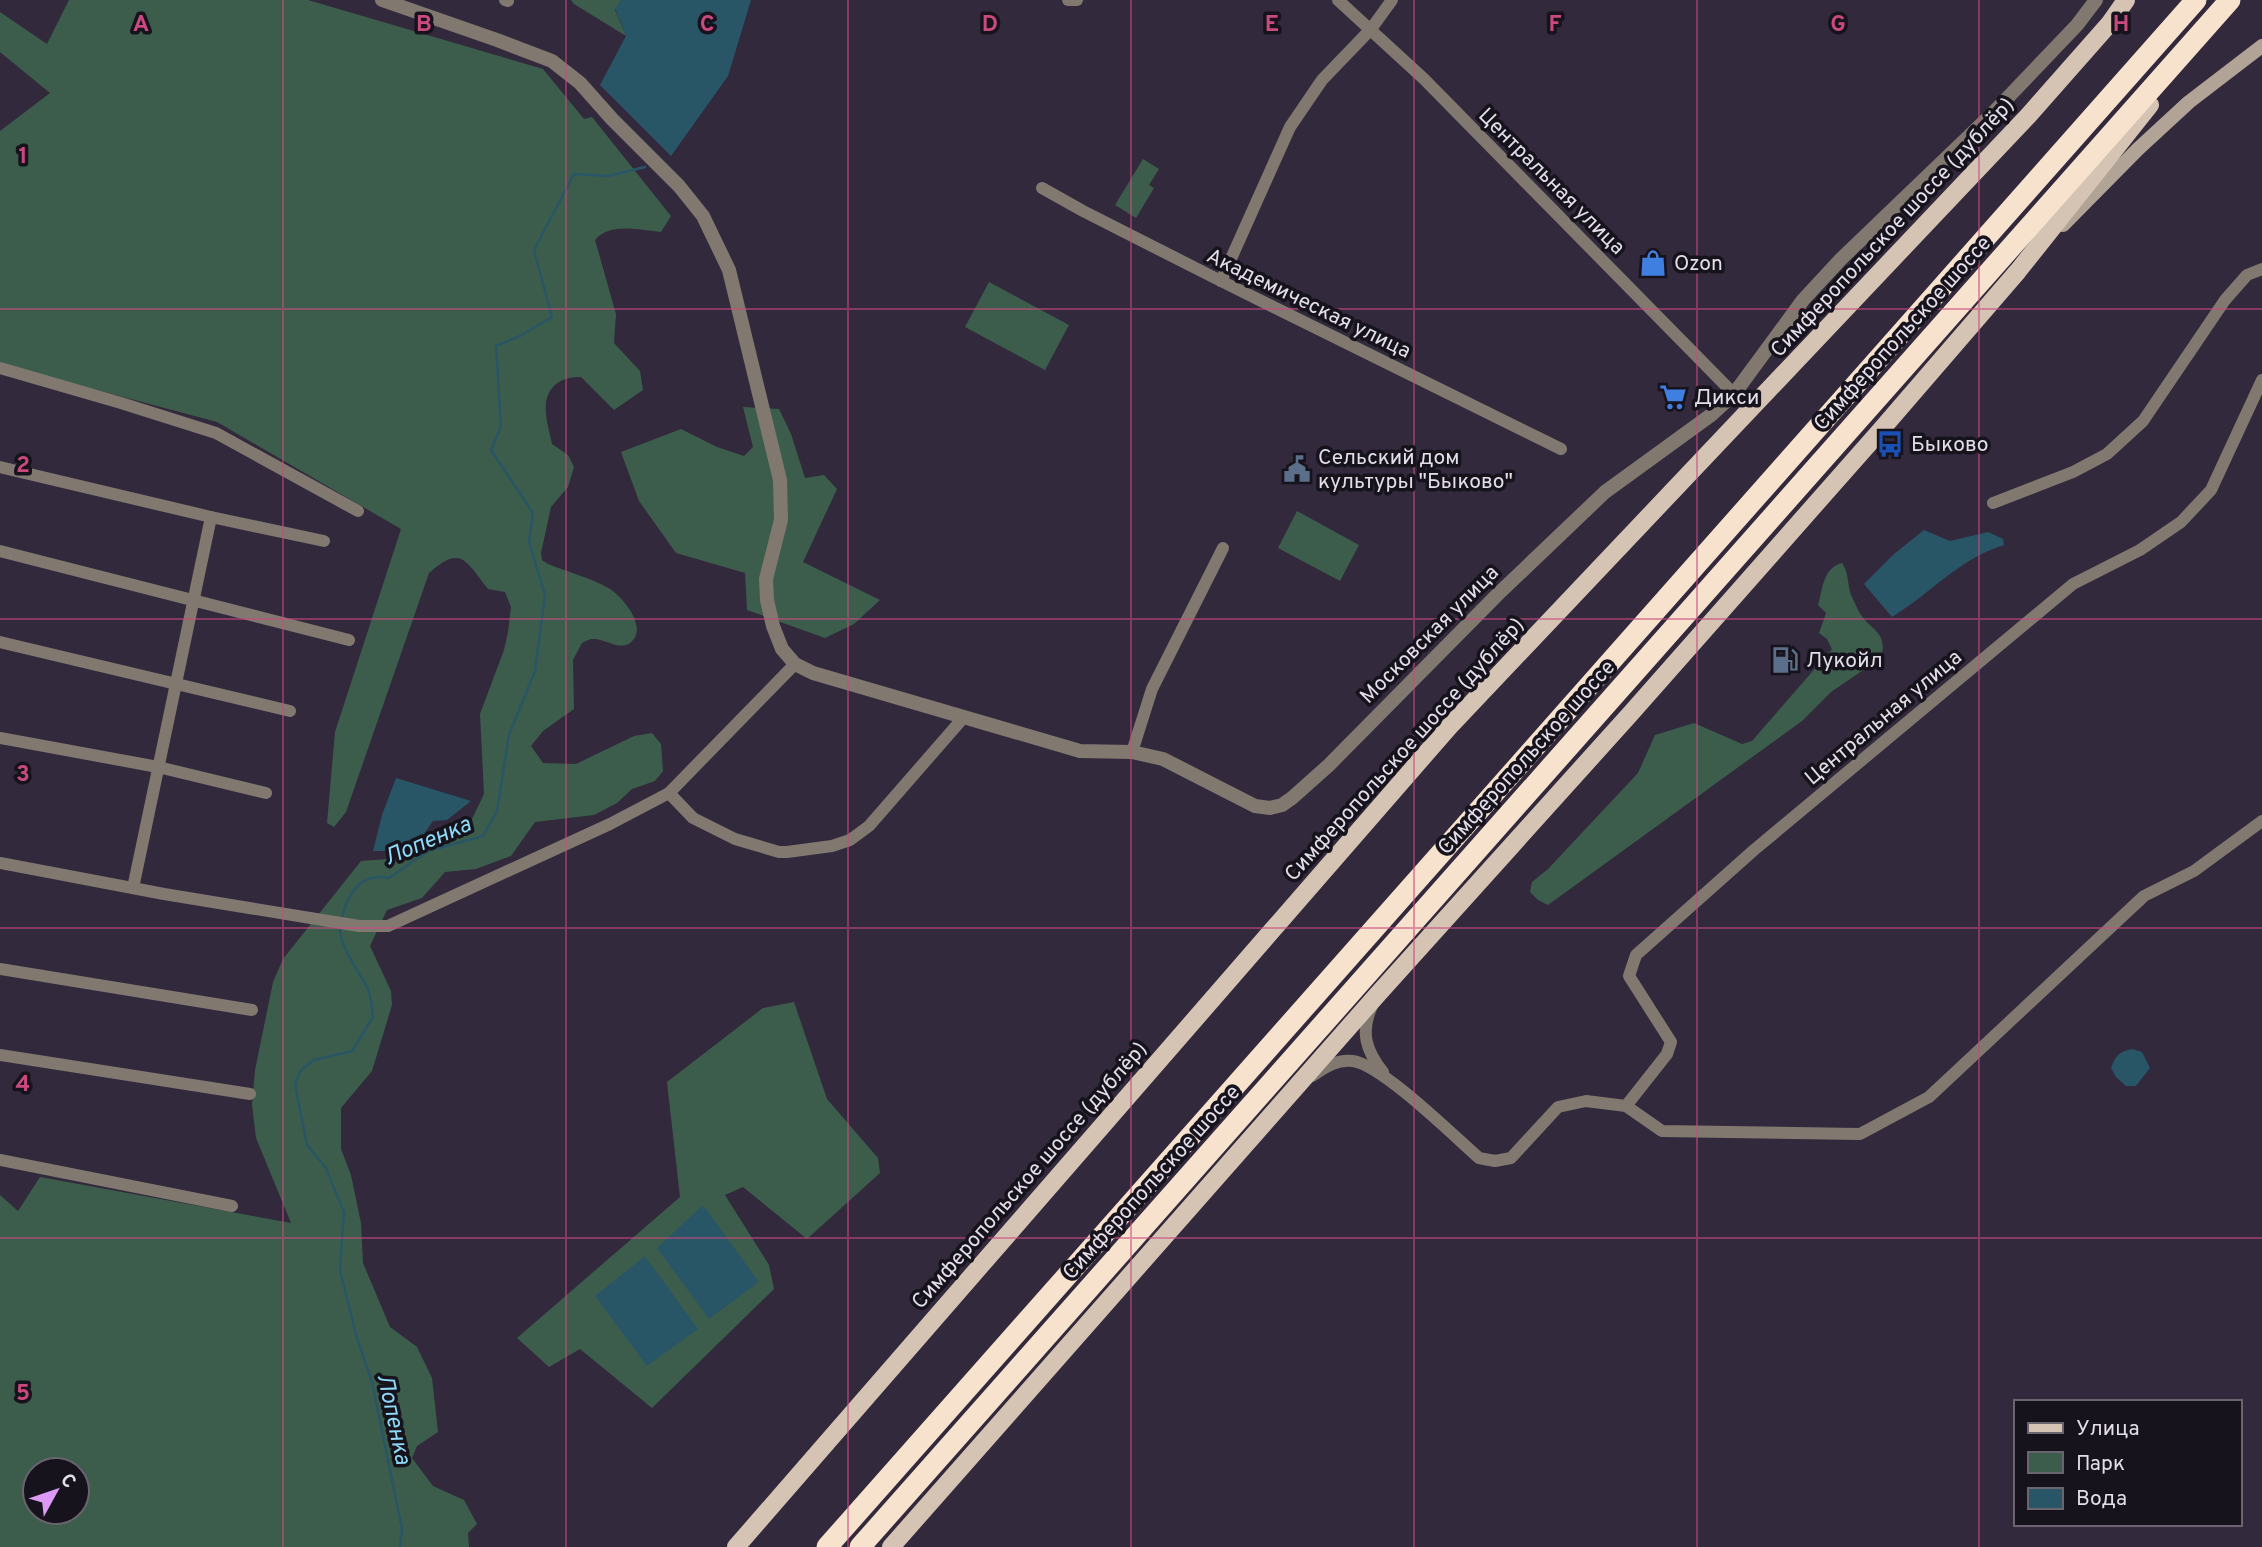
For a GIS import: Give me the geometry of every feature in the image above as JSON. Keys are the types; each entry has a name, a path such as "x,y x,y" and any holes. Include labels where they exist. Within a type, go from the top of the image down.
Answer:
{"highway":[{"name":"Симферопольское шоссе","path":"827,1547 2196,0"},
{"name":"Симферопольское шоссе","path":"860,1547 2232,0"}],"main road":[{"name":"Симферопольское шоссе (дублёр)","path":"736,1547 1449,727 2028,117 2126,0"},
{"path":"891,1547 1378,994 1777,548 2018,271 2232,0"},
{"path":"2018,271 2163,125 2262,46"}],"street":[{"path":"0,863 359,926 388,926 610,824 669,793 795,664 782,649 766,600 766,579 781,520 780,480 729,270 703,216 679,186 612,120 580,83 552,61 382,0"},
{"path":"1068,0 1077,0"},
{"name":"Центральная улица","path":"1338,0 1424,79 1734,394"},
{"path":"1222,281 1290,127 1322,80 1371,29 1392,0"},
{"name":"Московская улица","path":"795,664 813,673 1080,751 1132,752 1163,759 1255,806 1270,808 1282,805 1329,765 1498,594 1605,492 1711,415 1734,394 1800,304 1841,258 1992,114 2077,25 2096,0"},
{"name":"Академическая улица","path":"1042,188 1222,281 1561,449"},
{"path":"1993,503 2073,472 2107,454 2143,421 2225,300 2247,275 2262,269"},
{"path":"0,368 121,402 216,433 358,512"},
{"name":"Центральная улица","path":"1626,1106 1668,1054 1671,1042 1629,976 1636,955 1754,850 2073,584 2140,550 2181,522 2211,490 2262,380"},
{"path":"0,467 324,541"},
{"path":"133,888 211,517"},
{"path":"1132,752 1152,689 1223,548"},
{"path":"0,551 349,640"},
{"path":"0,642 290,712"},
{"path":"669,793 694,818 735,839 779,852 832,846 850,840 869,826 964,717"},
{"path":"0,738 158,767 266,793"},
{"path":"1299,1085 1338,1062 1354,1061 1371,1068 1390,1081 1479,1158 1495,1161 1511,1158 1558,1107 1586,1101 1626,1106 1662,1131 1860,1134 1929,1097 2144,896 2194,870 2262,821"},
{"path":"0,969 252,1010"},
{"path":"1378,994 1367,1017 1364,1034 1368,1049 1390,1081"},
{"path":"0,1055 250,1094"},
{"path":"0,1160 232,1206"}],"green space":[{"path":"69,0 308,0 543,69 584,119 592,117 671,216 661,232 617,229 601,234 595,240 616,314 614,343 640,371 643,390 614,410 581,377 570,378 552,388 546,402 552,444 568,455 574,467 568,487 551,507 541,553 542,560 610,589 627,606 636,622 637,630 635,637 626,645 593,639 582,643 573,660 574,709 543,731 531,746 543,763 576,764 634,736 652,733 661,744 663,771 655,781 632,789 617,803 594,815 535,822 511,856 476,869 445,872 422,898 387,910 370,946 391,991 392,1005 372,1071 341,1108 341,1149 351,1175 361,1223 363,1263 390,1327 417,1347 432,1378 438,1432 417,1446 412,1458 433,1486 464,1500 477,1524 468,1533 469,1547 0,1547 0,1195 18,1211 40,1177 291,1223 256,1138 252,1105 255,1070 273,982 283,959 361,861 388,859 471,821 484,794 480,714 504,650 511,607 505,592 488,589 462,560 449,559 429,573 346,812 334,827 327,823 335,732 401,529 217,422 0,364 0,131 50,93 0,52 0,12 47,44"},
{"path":"571,0 621,0 615,10 626,36 574,4"},
{"path":"1143,159 1159,169 1149,185 1154,188 1136,218 1115,205"},
{"path":"989,282 1069,325 1045,370 965,327"},
{"path":"743,407 779,409 791,434 805,478 824,475 837,489 803,562 880,600 854,624 825,638 747,610 745,573 676,553 639,501 621,452 681,429 717,447 744,456 753,447"},
{"path":"1297,511 1359,545 1340,581 1278,548"},
{"path":"1842,563 1858,610 1881,637 1881,658 1831,692 1802,721 1548,905 1538,900 1530,892 1532,882 1548,869 1638,773 1655,735 1694,723 1742,744 1752,741 1832,649 1827,639 1819,633 1826,613 1818,605 1827,574"},
{"path":"794,1002 827,1099 878,1158 880,1173 807,1239 743,1187 725,1195 769,1265 774,1289 652,1408 580,1349 549,1367 517,1338 680,1197 667,1082 763,1008"}],"water":[{"path":"621,0 751,0 728,76 671,156 600,85 626,36 615,9"},
{"path":"1924,530 1950,541 1988,532 2003,539 2004,545 1959,567 1892,617 1864,584 1894,554"},
{"path":"396,778 471,801 447,820 433,821 424,834 384,851 373,851 382,815"},
{"path":"2132,1049 2142,1052 2150,1068 2136,1086 2126,1086 2111,1068 2118,1055"},
{"path":"703,1205 759,1282 709,1319 657,1248"},
{"path":"645,1256 698,1329 647,1366 595,1296"}],"waterway":[{"name":"Лопенка","path":"342,918 352,892 363,881 379,877 389,878 428,851 483,836 497,811 509,735 535,671 545,595 529,542 533,513 491,450 501,426 496,346 522,335 552,317 534,250 574,174 608,176 645,167"},
{"name":"Лопенка","path":"340,928 346,951 368,989 373,1017 352,1051 314,1060 301,1070 295,1084 307,1145 326,1168 344,1212 340,1271 357,1338 372,1382 402,1529 400,1547"}],"place":[{"name":"Ozon","path":"1653,263"},
{"name":"Дикси","path":"1673,397"},
{"name":"Быково","path":"1890,444"},
{"name":"Сельский дом культуры \"Быково\"","path":"1297,469"},
{"name":"Лукойл","path":"1785,660"}]}
